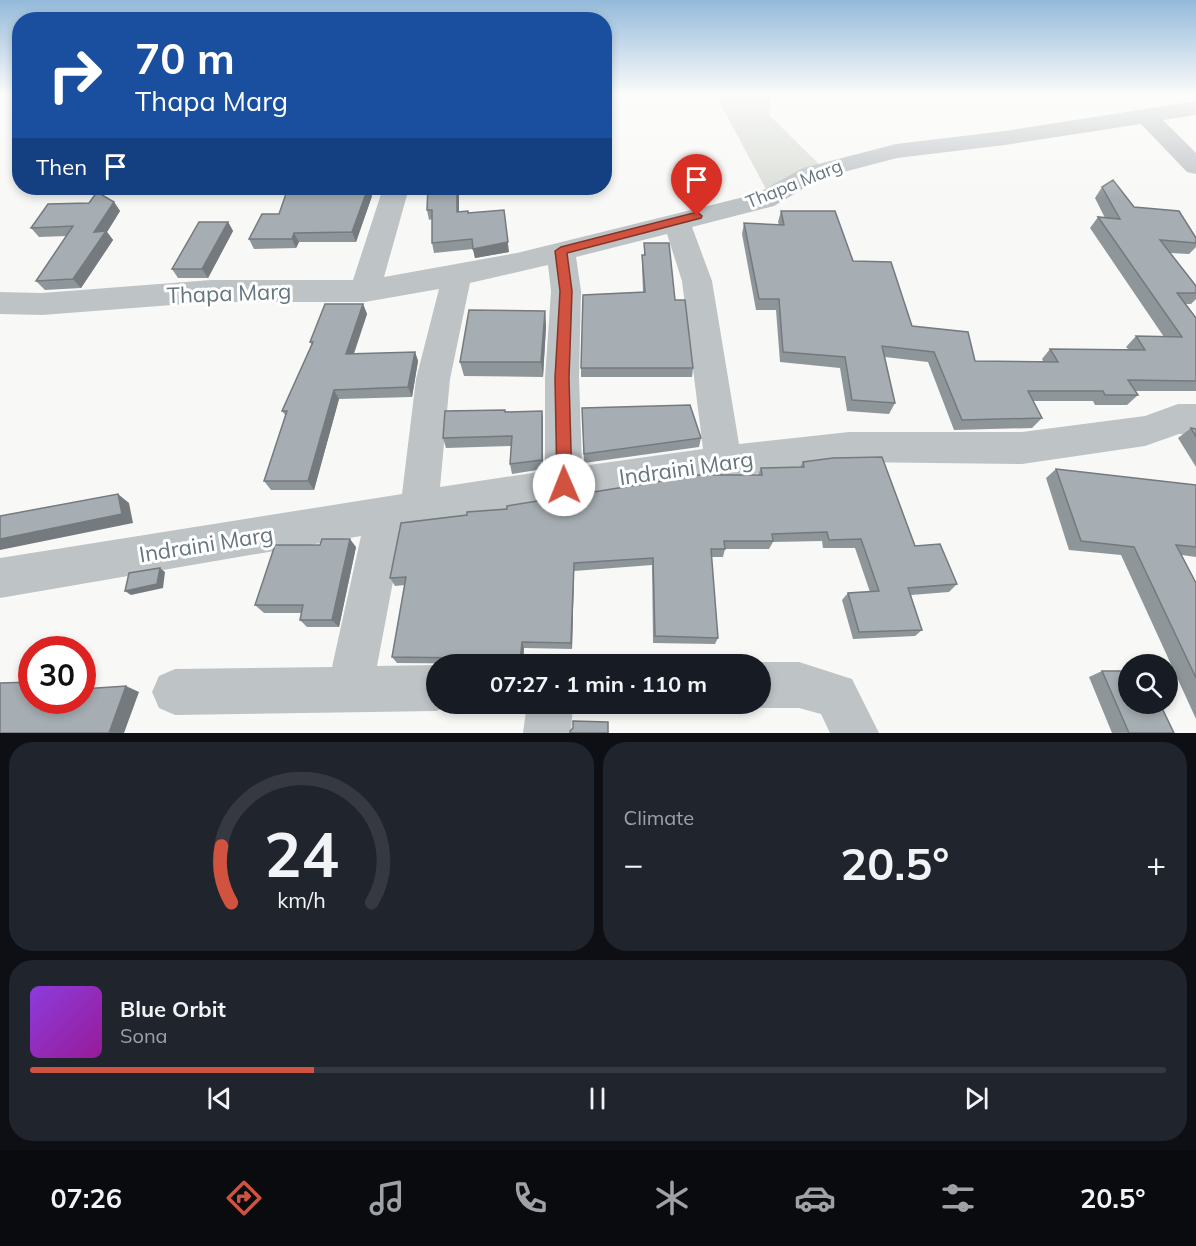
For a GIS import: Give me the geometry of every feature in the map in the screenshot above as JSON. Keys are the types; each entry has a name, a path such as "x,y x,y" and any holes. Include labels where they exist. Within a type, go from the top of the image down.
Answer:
{"street":[{"name":"Thapa Marg","path":"0,303 42,304 212,291 365,291 457,276 765,200 783,192 812,173 896,151 1061,129"},
{"path":"1159,129 1196,167"},
{"path":"365,291 394,195"},
{"path":"676,221 697,281 723,462"},
{"path":"561,251 566,291 562,378 564,485"},
{"path":"350,689 403,511 457,276"},
{"name":"Indraini Marg","path":"0,578 564,485 723,462 849,447 1022,448 1145,431 1178,419 1196,419"},
{"path":"771,685 799,685 836,695 855,733"},
{"path":"175,692 426,688"},
{"path":"547,733 549,714"}],"shaded area":[{"path":"734,129 783,129 825,170 768,193"}],"building":[{"path":"1113,180 1134,207 1179,211 1196,238 1196,243 1160,240 1196,286 1196,293 1177,293 1196,318 1196,381 1128,380 1138,395 1105,395 1103,391 1028,391 1042,418 962,420 934,352 882,346 895,403 852,400 845,357 783,352 779,299 759,299 744,223 784,225 781,211 835,211 853,261 891,262 912,326 968,332 975,361 1058,362 1050,349 1145,350 1136,336 1182,337 1098,217 1120,219 1102,187"},
{"path":"95,195 102,195 114,202 94,232 106,231 73,279 36,281 73,226 31,228 48,204 89,203"},
{"path":"286,195 365,195 352,232 294,233 292,239 249,239 262,214 279,214"},
{"path":"428,195 457,195 457,212 504,210 508,242 473,249 472,239 432,243 432,210 427,210"},
{"path":"199,222 228,222 202,269 172,269"},
{"path":"644,243 669,243 675,300 685,300 693,368 581,368 583,295 645,292 642,255 645,255"},
{"path":"325,304 363,304 346,354 415,352 408,387 334,390 308,481 264,481 287,411 282,411 313,342 310,342"},
{"path":"469,310 545,311 541,362 460,362"},
{"path":"690,405 701,438 584,454 582,408"},
{"path":"505,410 505,412 542,411 542,460 510,464 512,436 443,438 445,411"},
{"path":"882,457 915,546 940,544 957,584 908,588 922,630 859,632 848,593 879,591 861,539 829,540 827,532 772,534 773,541 724,541 725,549 711,549 718,638 655,636 653,558 574,563 571,643 522,642 521,654 426,654 426,657 392,657 406,577 390,578 401,523 467,515 467,512 507,509 507,506 712,473 712,475 762,475 761,468 804,467 803,462 833,458"},
{"path":"1056,469 1196,485 1196,547 1176,545 1196,583 1196,678 1134,547 1081,541"},
{"path":"118,494 122,514 0,539 0,516"},
{"path":"322,539 350,539 332,620 300,620 303,605 255,605 275,545 320,545"},
{"path":"160,568 157,584 125,591 129,573"},
{"path":"1102,671 1118,671 1118,708"},
{"path":"18,682 18,714 96,714 96,688 126,686 109,733 0,733 0,683"},
{"path":"1121,714 1165,714 1174,733 1129,733"},
{"path":"573,721 608,722 608,733 570,733"}],"route":[{"path":"564,485 562,378 566,291 561,251 697,216"}]}
